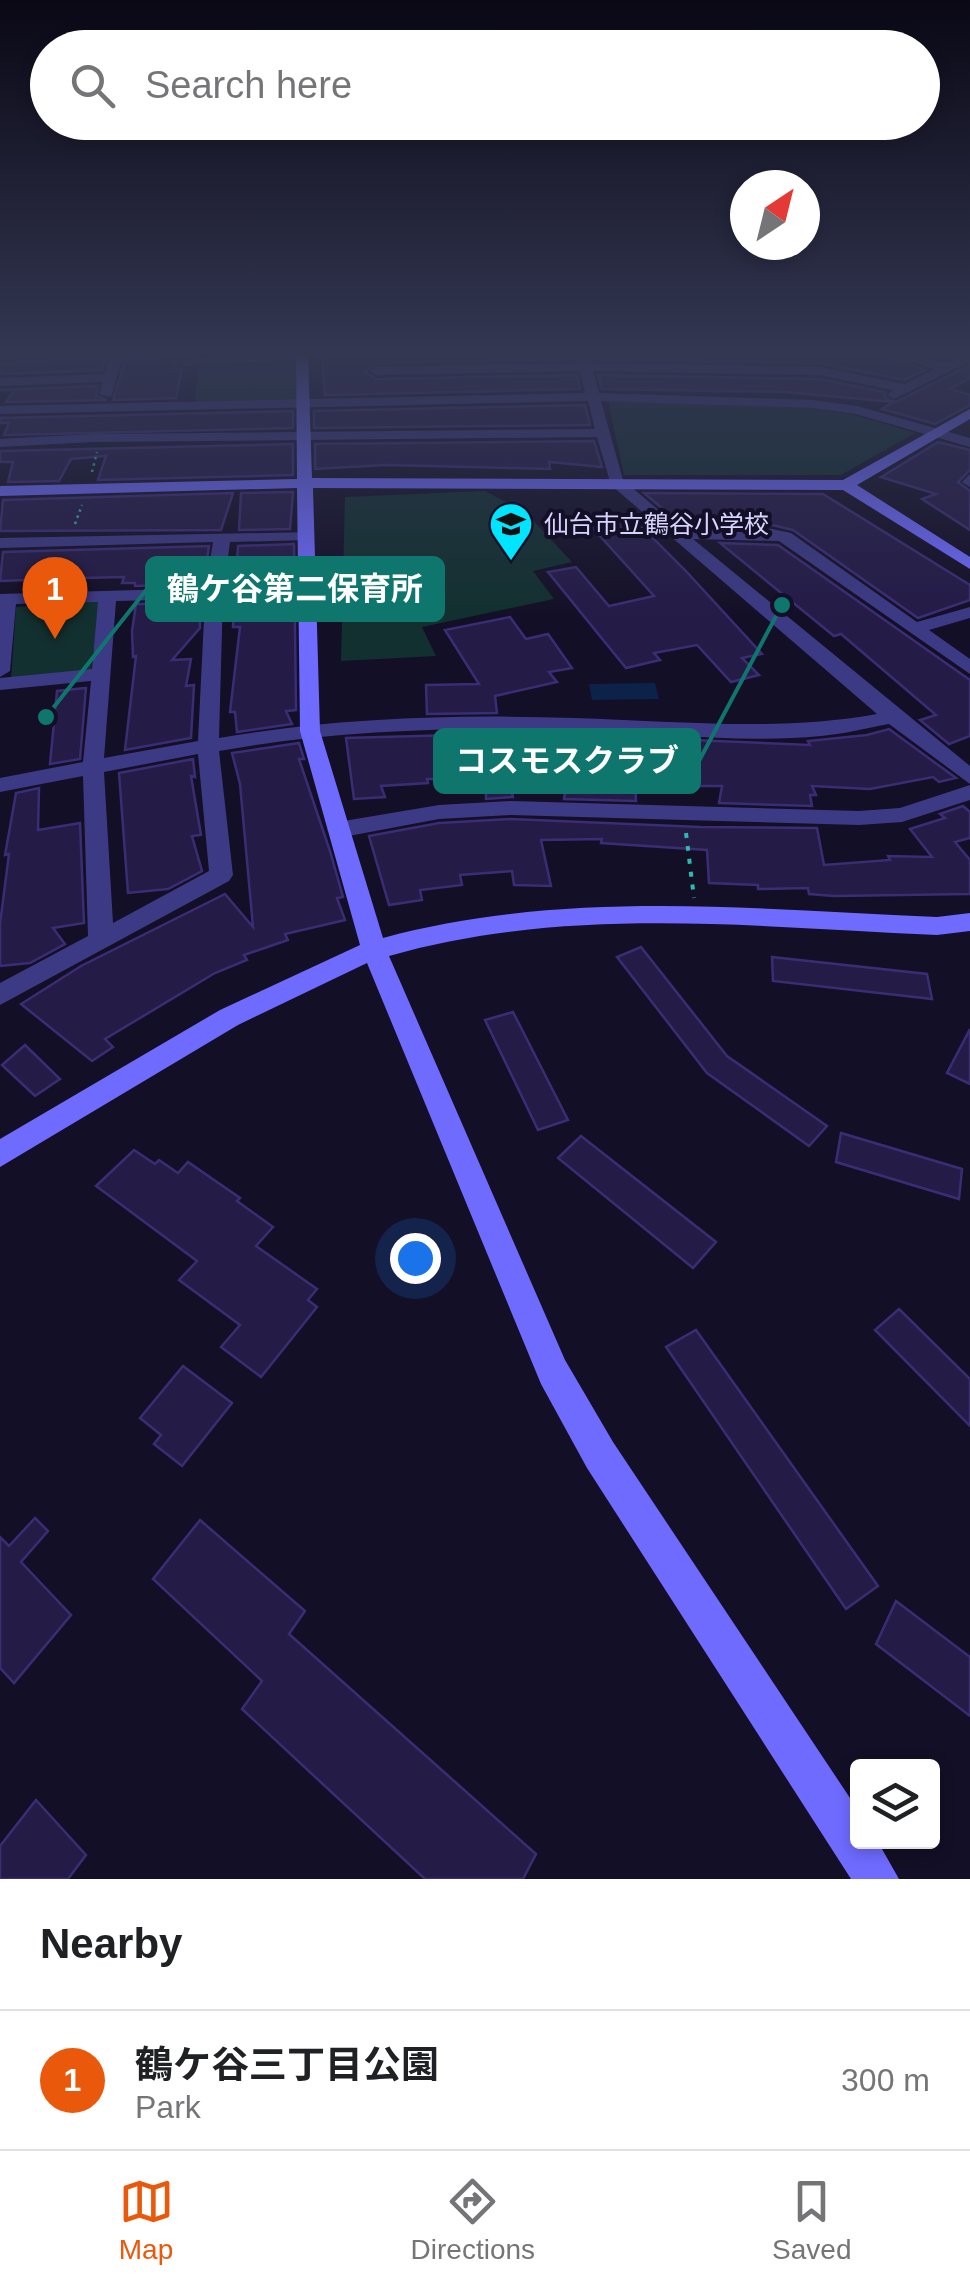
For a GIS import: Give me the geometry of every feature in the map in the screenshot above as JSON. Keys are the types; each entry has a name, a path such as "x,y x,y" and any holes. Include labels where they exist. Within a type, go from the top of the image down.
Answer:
{"street":[{"path":"302,443 308,484 310,732 374,950 553,1372 600,1455 877,1879"},
{"path":"604,443 616,482 892,717 970,777"},
{"path":"0,490 616,482 846,485 918,443"},
{"path":"846,485 970,564"},
{"path":"676,534 785,537 970,668"},
{"path":"0,542 307,535"},
{"path":"0,995 221,876 208,746 214,594 222,537"},
{"path":"0,670 4,599 214,594"},
{"path":"101,939 93,768 108,595"},
{"path":"914,628 970,612"},
{"path":"0,684 100,674"},
{"path":"0,785 208,746 310,732 482,722 778,732 824,730 892,717"},
{"path":"338,830 438,812 510,808 859,818 902,815 970,792"},
{"path":"0,1154 236,1016 374,950 440,932 518,920 631,916 937,926 970,922"}],"path":[{"path":"71,538 97,443"}],"green space":[{"path":"617,443 898,443 841,475 624,475"},
{"path":"485,491 525,512 572,562 533,571 554,599 422,627 436,656 341,661 345,497"},
{"path":"100,601 91,672 11,679 16,607"}],"water":[{"path":"655,683 659,699 592,700 589,684"}],"building":[{"path":"595,443 602,467 549,462 550,469 386,465 315,469 315,444"},
{"path":"937,443 970,450 970,470 958,482 970,491 970,530 922,499 936,494 881,477"},
{"path":"293,444 293,475 98,480 106,456 71,459 59,481 8,482 13,462 0,462 0,451"},
{"path":"293,492 290,529 239,530 241,493"},
{"path":"233,493 221,530 0,531 3,500"},
{"path":"644,493 823,494 970,585 970,600 918,618 793,530 772,525 681,524"},
{"path":"605,513 611,519 630,515 685,570 762,654 742,658 759,675 731,682 697,645 654,653 660,660 626,668 548,572 576,567 609,606 654,596 583,517"},
{"path":"720,543 778,545 970,680 970,736 949,744 920,720 936,715 841,634 834,636"},
{"path":"294,544 296,710 286,711 292,724 237,732 235,712 230,712 240,627 233,627 238,546"},
{"path":"209,546 203,584 135,586 122,583 124,577 81,578 80,583 53,584 55,579 0,581 3,552"},
{"path":"198,603 194,615 200,615 200,628 172,660 191,659 186,686 194,685 191,738 125,750 136,656 133,657 132,631 136,604"},
{"path":"510,617 526,639 548,634 572,668 549,672 557,682 495,696 497,713 427,714 426,685 479,684 445,630"},
{"path":"86,688 80,759 50,764 57,691"},
{"path":"889,729 956,778 939,782 933,777 870,789 812,786 816,795 810,795 812,806 719,803 722,786 695,786 694,781 635,782 636,801 564,799 568,771 506,770 513,797 486,799 486,779 427,779 428,783 381,786 385,797 354,799 346,738 525,733 810,745 808,741"},
{"path":"299,743 304,759 299,759 330,851 343,897 337,898 345,920 285,934 288,940 244,955 247,960 215,973 105,1039 113,1047 92,1061 21,1004 81,966 225,894 253,927 240,784 232,753"},
{"path":"193,759 195,777 191,776 201,835 192,836 202,871 168,889 128,893 119,773"},
{"path":"39,788 38,830 80,823 84,923 53,928 65,944 30,963 0,966 0,924 9,854 5,855 16,793"},
{"path":"963,806 970,812 970,838 955,842 970,860 970,894 834,896 809,894 808,888 758,889 758,885 709,883 707,850 601,843 602,839 541,840 551,886 514,885 512,871 460,875 462,885 420,890 422,900 389,905 369,836 439,823 511,819 817,828 824,865 890,860 888,856 932,857 910,829 945,818 940,814"},
{"path":"641,947 727,1056 827,1126 809,1146 707,1073 617,957"},
{"path":"772,957 927,974 932,999 773,981"},
{"path":"513,1012 568,1120 538,1130 485,1020"},
{"path":"970,1029 970,1084 947,1073"},
{"path":"25,1045 60,1079 35,1096 2,1065"},
{"path":"841,1133 962,1169 959,1199 836,1162"},
{"path":"581,1136 716,1242 693,1268 558,1158"},
{"path":"134,1150 178,1173 188,1162 240,1198 237,1201 273,1227 256,1246 317,1289 308,1300 317,1307 261,1377 221,1347 240,1325 179,1280 197,1261 96,1186"},
{"path":"899,1309 970,1379 970,1426 875,1330"},
{"path":"696,1330 878,1586 846,1609 666,1347"},
{"path":"183,1366 232,1403 182,1466 154,1444 161,1435 140,1418"},
{"path":"35,1518 48,1531 21,1562 71,1615 14,1683 0,1668 0,1537 9,1546"},
{"path":"200,1520 305,1611 289,1634 536,1854 523,1879 425,1879 242,1709 262,1681 153,1579"},
{"path":"896,1601 970,1657 970,1716 876,1644"},
{"path":"36,1800 86,1855 68,1879 0,1879 0,1846"}],"place":[{"name":"仙台市立鶴谷小学校","path":"511,562"},
{"name":"コスモスクラブ","path":"782,605"},
{"name":"鶴ケ谷三丁目公園","path":"55,639"},
{"name":"鶴ケ谷第二保育所","path":"46,717"}]}
